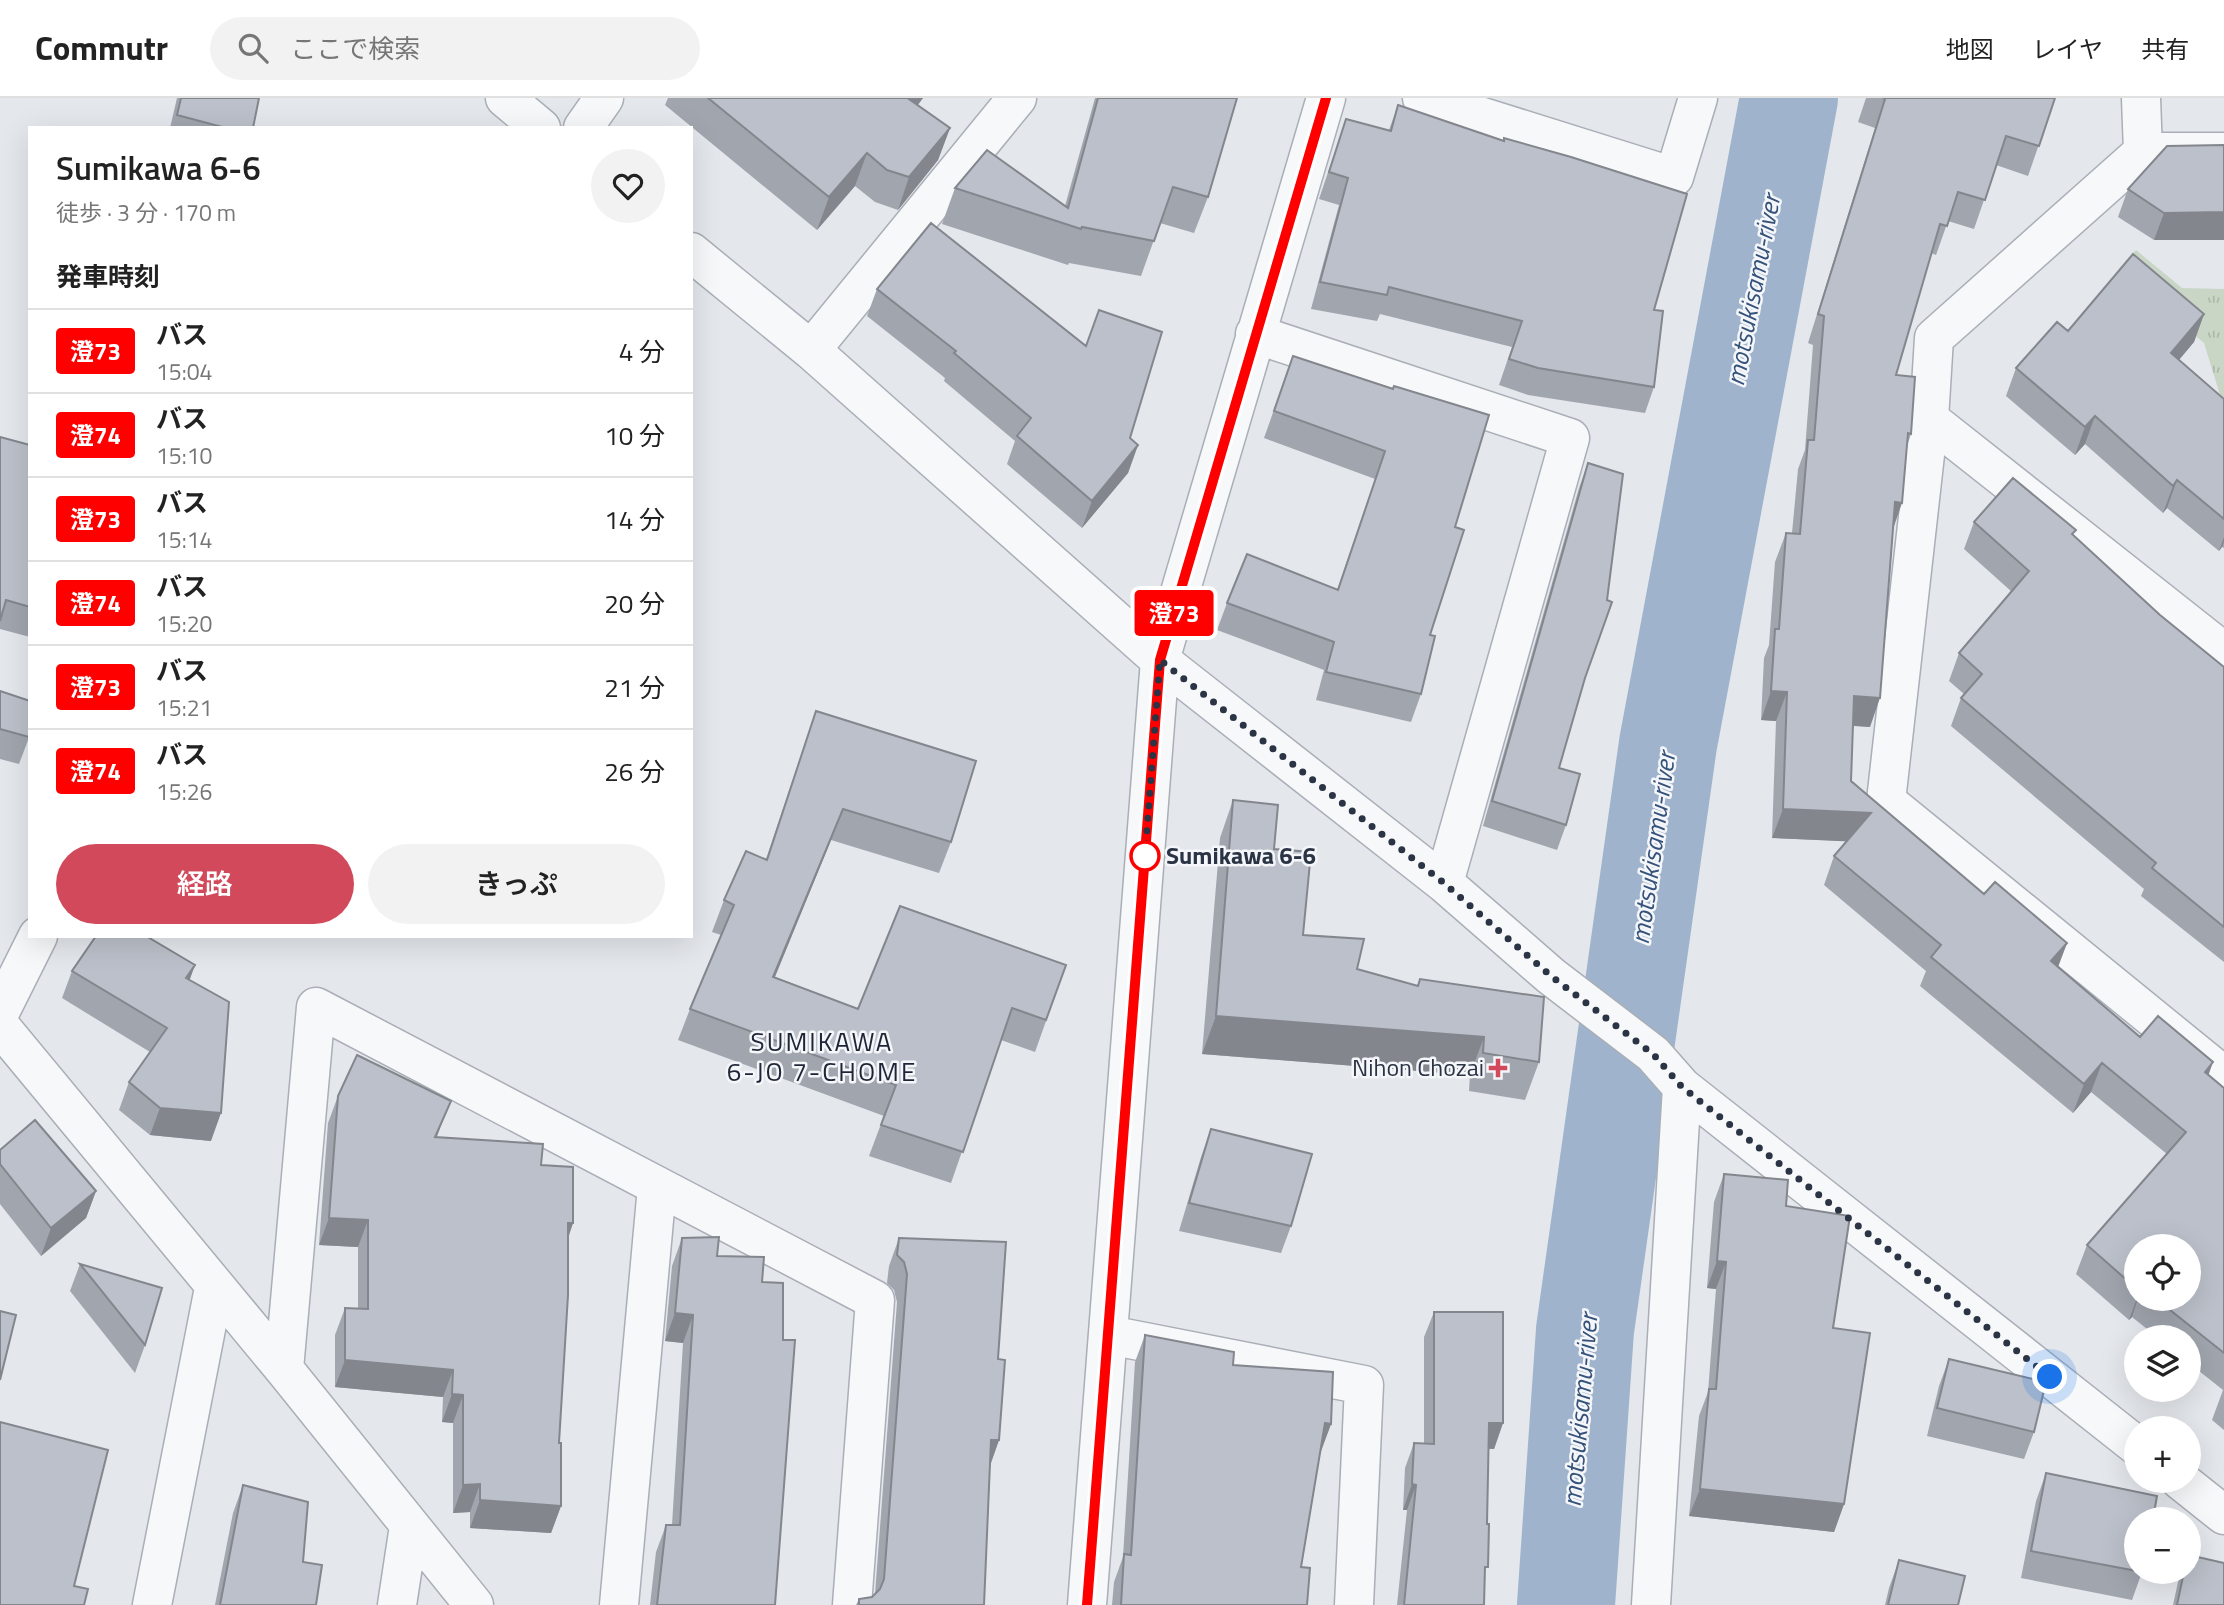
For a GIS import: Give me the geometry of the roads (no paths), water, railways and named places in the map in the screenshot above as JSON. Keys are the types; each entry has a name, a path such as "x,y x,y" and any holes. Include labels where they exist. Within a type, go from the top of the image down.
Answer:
{"street":[{"path":"505,98 539,126"},
{"path":"584,126 604,98"},
{"path":"811,350 1017,98"},
{"path":"1087,1605 1160,660 1326,98"},
{"path":"1422,98 1674,177 1698,98"},
{"path":"2141,98 2143,152"},
{"path":"2224,152 2143,152 1934,338 1929,419 1886,801 2224,1076"},
{"path":"693,254 811,350 1160,660 1444,883 1551,976 1653,1054 1682,1087 2124,1436"},
{"path":"1255,334 1570,438 1444,883"},
{"path":"1929,419 2224,652"},
{"path":"0,1012 30,952"},
{"path":"284,1368 316,1007 875,1300 852,1605"},
{"path":"0,1026 284,1368 474,1605"},
{"path":"1651,1605 1682,1087"},
{"path":"619,1605 657,1187"},
{"path":"152,1605 215,1287"},
{"path":"1109,1335 1364,1385 1354,1605"},
{"path":"2196,1493 2224,1515"},
{"path":"397,1605 409,1526"}],"waterway":[{"name":"motsukisamu-river","path":"1566,1605 1585,1330 1668,744 1789,98"}],"place":[{"name":"Sumikawa 6-6","path":"1145,856"},
{"name":"Nihon Chozai","path":"1498,1068"}],"district":[{"name":"SUMIKAWA 6-JO 7-CHOME","path":"822,1057"}]}
